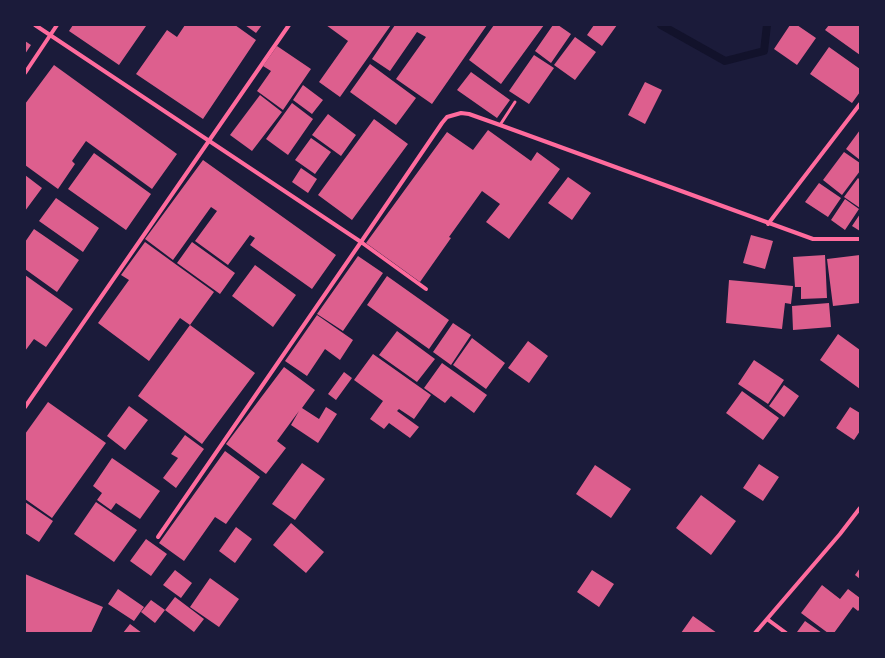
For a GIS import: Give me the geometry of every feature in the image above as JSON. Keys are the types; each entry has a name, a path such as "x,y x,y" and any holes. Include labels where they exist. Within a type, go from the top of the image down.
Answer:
{"street":[{"path":"35,25 208,142 361,242 426,289"},
{"path":"25,73 57,25"},
{"path":"25,408 289,25"},
{"path":"768,224 860,104"},
{"path":"158,537 442,123 447,118 460,113 469,114 813,240 860,239"},
{"path":"755,633 840,534 860,508"},
{"path":"767,619 786,633"}],"lane":[{"path":"500,125 515,102"}],"building":[{"path":"73,25 146,26 119,65 69,31"},
{"path":"185,25 235,25 256,40 203,119 136,74 167,30 177,37"},
{"path":"245,25 262,25 256,33"},
{"path":"326,25 391,25 340,97 319,82 348,41"},
{"path":"395,25 487,25 432,104 396,79 426,37 417,32 390,71 372,59"},
{"path":"494,25 544,25 501,84 469,60"},
{"path":"553,25 558,25 571,34 551,63 535,51"},
{"path":"594,25 617,25 602,46 587,35"},
{"path":"790,25 797,25 816,38 797,65 774,49"},
{"path":"829,25 860,25 860,55 825,30"},
{"path":"575,37 596,52 575,80 554,65"},
{"path":"25,41 31,45 25,54"},
{"path":"277,46 311,69 283,110 257,91 271,71 263,66"},
{"path":"829,47 860,69 860,92 852,103 810,74"},
{"path":"534,55 554,68 529,104 509,91"},
{"path":"370,64 416,98 396,125 350,92"},
{"path":"54,65 177,154 152,189 86,141 72,161 75,164 58,189 25,165 25,104"},
{"path":"471,72 510,100 497,118 457,90"},
{"path":"645,82 662,90 645,124 628,115"},
{"path":"303,85 323,100 312,114 293,100"},
{"path":"260,95 282,112 252,151 230,135"},
{"path":"292,103 313,119 288,155 266,139"},
{"path":"328,114 356,135 341,156 312,135"},
{"path":"374,119 408,144 352,220 318,195"},
{"path":"488,130 531,161 537,152 560,169 509,239 486,222 500,204 482,191 449,237 451,238 420,282 366,243 447,132 473,150"},
{"path":"860,130 860,160 846,149"},
{"path":"311,138 331,152 315,174 295,160"},
{"path":"844,152 860,163 860,171 842,195 823,180"},
{"path":"94,153 151,194 126,230 68,189"},
{"path":"203,160 336,255 312,289 250,245 255,238 250,235 228,265 195,241 217,211 211,207 173,260 145,239"},
{"path":"301,168 317,179 308,193 292,182"},
{"path":"25,175 42,188 25,211"},
{"path":"568,177 591,193 572,220 548,203"},
{"path":"858,178 860,180 860,208 844,197"},
{"path":"819,183 841,198 828,217 805,202"},
{"path":"56,198 99,228 83,252 39,221"},
{"path":"845,199 859,209 845,230 831,220"},
{"path":"860,214 860,231 852,226"},
{"path":"34,229 79,260 57,292 25,269 25,242"},
{"path":"751,235 773,241 765,269 743,263"},
{"path":"145,242 214,292 190,325 180,318 149,361 98,323 129,280 121,275"},
{"path":"192,242 235,273 220,294 177,263"},
{"path":"825,255 827,298 801,299 801,287 795,287 793,257"},
{"path":"860,255 860,303 833,306 827,259"},
{"path":"358,256 383,273 343,331 317,314"},
{"path":"255,265 296,295 273,327 232,296"},
{"path":"25,275 73,309 46,347 34,339 25,351"},
{"path":"387,276 449,320 429,349 367,305"},
{"path":"729,280 793,286 791,304 785,303 782,329 726,323"},
{"path":"829,303 831,327 793,330 792,306"},
{"path":"317,315 353,340 340,360 325,349 307,376 285,361"},
{"path":"453,323 471,335 451,365 433,352"},
{"path":"190,325 255,373 202,444 138,396"},
{"path":"397,331 435,359 417,382 379,355"},
{"path":"838,334 860,350 860,389 820,360"},
{"path":"472,338 505,363 486,389 453,365"},
{"path":"528,341 548,356 529,383 508,368"},
{"path":"373,354 431,395 414,419 399,409 397,411 419,427 410,438 389,423 384,429 370,419 383,401 354,380"},
{"path":"754,360 784,380 768,404 738,384"},
{"path":"442,363 487,395 474,413 451,396 445,403 424,388"},
{"path":"284,367 315,390 302,408 319,419 326,407 337,414 318,443 291,425 299,411 277,441 286,448 266,474 226,444"},
{"path":"344,372 352,378 336,400 328,394"},
{"path":"784,385 799,396 784,417 769,406"},
{"path":"742,391 779,418 763,440 726,413"},
{"path":"48,402 106,443 52,518 25,499 25,434"},
{"path":"129,406 148,420 125,450 107,436"},
{"path":"850,407 860,413 860,431 854,440 836,428"},
{"path":"185,435 204,449 176,488 163,478 178,458 171,454"},
{"path":"225,451 260,477 226,524 215,517 184,561 159,543"},
{"path":"112,458 160,491 140,519 116,503 111,510 97,500 102,493 93,486"},
{"path":"302,463 325,479 295,520 272,504"},
{"path":"759,464 779,477 763,501 743,488"},
{"path":"595,465 631,489 611,518 576,494"},
{"path":"701,495 736,521 711,555 676,528"},
{"path":"25,502 53,521 39,542 25,533"},
{"path":"96,502 137,530 114,562 74,534"},
{"path":"291,523 324,552 306,573 273,545"},
{"path":"236,527 252,539 235,563 219,551"},
{"path":"146,539 167,554 151,576 130,561"},
{"path":"860,568 860,579 855,575"},
{"path":"175,570 192,583 181,598 163,585"},
{"path":"592,570 614,584 599,607 577,592"},
{"path":"25,574 103,607 91,633 25,633"},
{"path":"210,578 239,599 219,627 190,607"},
{"path":"822,585 840,599 848,589 860,598 860,609 858,611 853,607 834,633 828,633 801,613"},
{"path":"118,589 144,607 134,621 108,604"},
{"path":"175,597 204,619 194,632 165,610"},
{"path":"151,600 165,610 155,623 141,612"},
{"path":"693,616 717,633 681,633"},
{"path":"805,621 822,633 797,632"},
{"path":"130,624 142,633 123,633"}],"waterway":[{"path":"661,25 725,61 764,51 767,25"}]}
